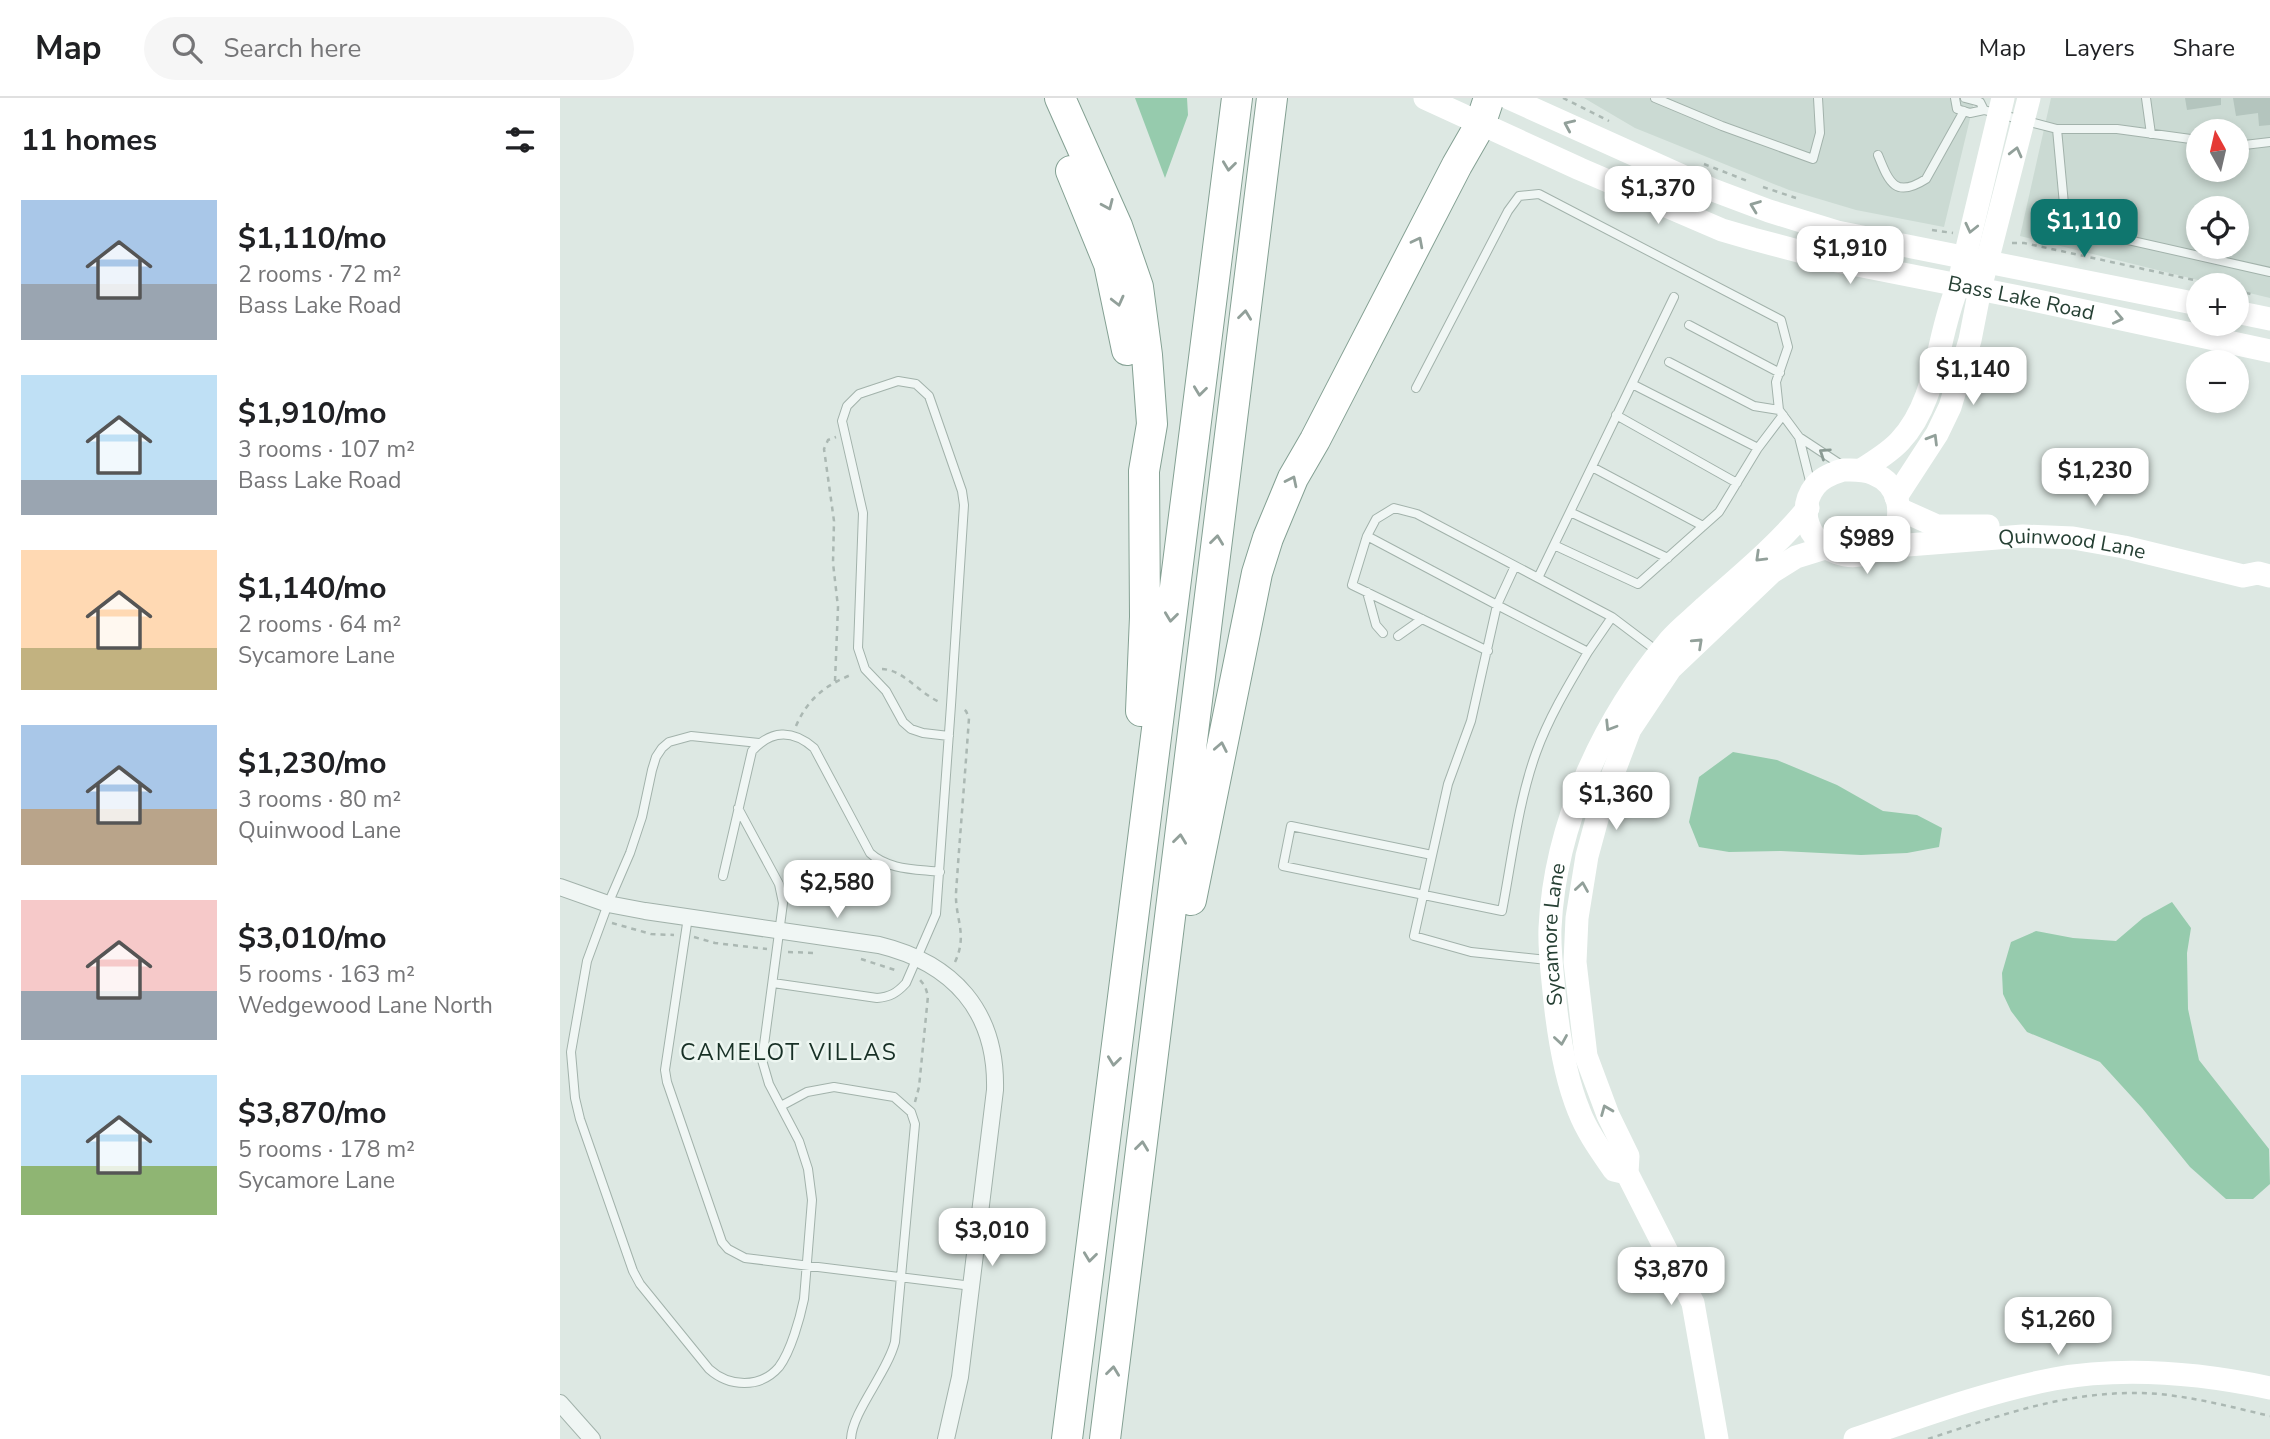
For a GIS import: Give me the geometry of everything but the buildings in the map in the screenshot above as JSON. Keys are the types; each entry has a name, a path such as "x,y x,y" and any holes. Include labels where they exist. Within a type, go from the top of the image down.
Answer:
{"highway":[{"path":"1059,98 1117,226 1138,287 1152,424 1144,471 1145,617 1120,1012"},
{"path":"1067,1439 1237,98"},
{"path":"1105,1439 1272,98"},
{"path":"1156,1028 1179,963 1249,605 1268,538 1293,478 1485,111"}],"street":[{"name":"Bass Lake Road","path":"1425,98 1485,111 1722,230 1832,260 2270,351"},
{"name":"Bass Lake Road","path":"1510,98 1661,168 1769,211 1837,232 1966,247 1986,263 2186,302"},
{"path":"1897,503 1950,407 1970,340 1966,247 1995,108"},
{"path":"1855,470 1882,477 1892,487 1897,503 1896,529 1882,547 1863,555 1833,554 1811,531 1810,500 1816,485 1827,476 1855,470 1885,454 1901,440 1916,418 1926,398 1949,306 1986,263 2027,109"},
{"path":"2249,315 2270,319"},
{"name":"Sycamore Lane","path":"1717,1439 1693,1303 1627,1173 1628,1156 1608,1115 1586,1056 1575,962 1577,918 1587,856 1600,807 1630,729 1667,659 1671,638 1790,531 1810,500"},
{"name":"Quinwood Lane","path":"1897,503 1937,526 2058,524 2124,547 2243,576 2264,575"},
{"name":"Quinwood Lane","path":"1882,547 2080,533"},
{"name":"Sycamore Lane","path":"1627,1173 1614,1170 1594,1142 1578,1110 1562,1051 1551,960 1550,926 1561,852 1576,799 1599,744 1636,685 1772,572 1796,557 1825,548"},
{"path":"560,887 608,904 879,945 918,957 931,964 963,991 984,1023 992,1048 995,1090 960,1377 946,1439"},
{"path":"1855,1439 1980,1398 2054,1379 2131,1373 2188,1373 2270,1388"},
{"path":"560,1403 592,1439"}],"lane":[{"path":"1655,98 1813,159 1820,133 1818,98"},
{"path":"2146,98 2151,134"},
{"path":"1995,108 1980,102 1959,99 1957,109 1970,113 1995,108 2027,109 2057,129 2117,128 2186,138"},
{"path":"1878,155 1889,181 1906,189 1917,185 1926,179 1964,111"},
{"path":"2057,129 2066,226 2270,272"},
{"path":"2249,144 2270,142"},
{"path":"1416,388 1508,211 1519,196 1539,194 1781,320 1788,347 1776,382 1781,413 1799,437 1855,470"},
{"path":"1538,578 1674,297"},
{"path":"1689,325 1780,373"},
{"path":"1669,362 1754,406 1781,413"},
{"path":"773,983 877,999 888,997 898,992 906,983 936,914 940,872 949,736 964,505 962,491 929,396 916,384 898,381 859,394 852,399 843,413 844,435 863,513 857,638 860,658 865,668 886,691 903,722 911,729 949,736"},
{"path":"1632,384 1758,448"},
{"path":"1554,545 1638,584 1719,512 1781,413"},
{"path":"1616,415 1737,483"},
{"path":"1799,437 1810,500"},
{"path":"1592,467 1703,526"},
{"path":"1488,651 1352,585 1367,536 1376,519 1394,508 1417,514 1612,617 1667,659"},
{"path":"1570,512 1668,558"},
{"path":"1367,536 1588,652"},
{"path":"1515,566 1497,605 1471,721 1448,785 1414,936 1471,952 1575,962"},
{"path":"1367,592 1377,625 1383,634"},
{"path":"1432,855 1291,826 1283,866 1502,911 1520,813 1536,753 1558,703 1612,617"},
{"path":"1398,636 1422,619"},
{"path":"723,876 752,751 772,735 799,737 814,748 870,853 878,861 887,865 940,872"},
{"path":"738,808 779,884 783,903 762,1060 769,1084 799,1141 808,1169 812,1200 801,1314 785,1357 769,1375 739,1384 718,1376 709,1368 640,1284 622,1242 580,1119 572,1075 574,1028 587,961 631,853 656,757 669,742 691,736 759,743"},
{"path":"688,917 665,1070 722,1242 737,1255 807,1267 972,1286"},
{"path":"781,1107 807,1092 834,1087 894,1097 911,1112 915,1124 916,1136 892,1353 853,1427 851,1439"}],"path":[{"path":"1563,98 1618,125"},
{"path":"1693,159 1750,182"},
{"path":"1760,186 1801,200"},
{"path":"1931,230 1966,247"},
{"path":"1993,239 2024,243 2186,278"},
{"path":"835,681 838,607 833,563 834,521 824,449 828,440 844,435"},
{"path":"792,736 810,702 819,692 835,681 865,668"},
{"path":"603,920 651,934 685,934"},
{"path":"1928,1439 2044,1402 2099,1394 2135,1392 2213,1402 2270,1416"}],"shaded area":[{"path":"1135,98 1187,98 1188,115 1165,178"},
{"path":"1584,98 1975,98 1944,227 1856,210 1789,190 1635,128"},
{"path":"2051,98 2270,98 2270,298 2249,293 2249,273 2186,273 2186,277 2020,236"},
{"path":"1733,752 1777,760 1837,785 1883,811 1917,815 1942,828 1939,847 1907,853 1861,855 1781,851 1729,852 1699,847 1689,822 1699,777"},
{"path":"2172,902 2191,928 2187,953 2188,1009 2199,1060 2269,1149 2270,1184 2253,1199 2226,1199 2190,1167 2100,1062 2027,1032 2011,1011 2003,994 2002,973 2011,942 2036,931 2073,938 2116,941 2143,918"}],"district":[{"name":"CAMELOT VILLAS","path":"789,1052"}]}
